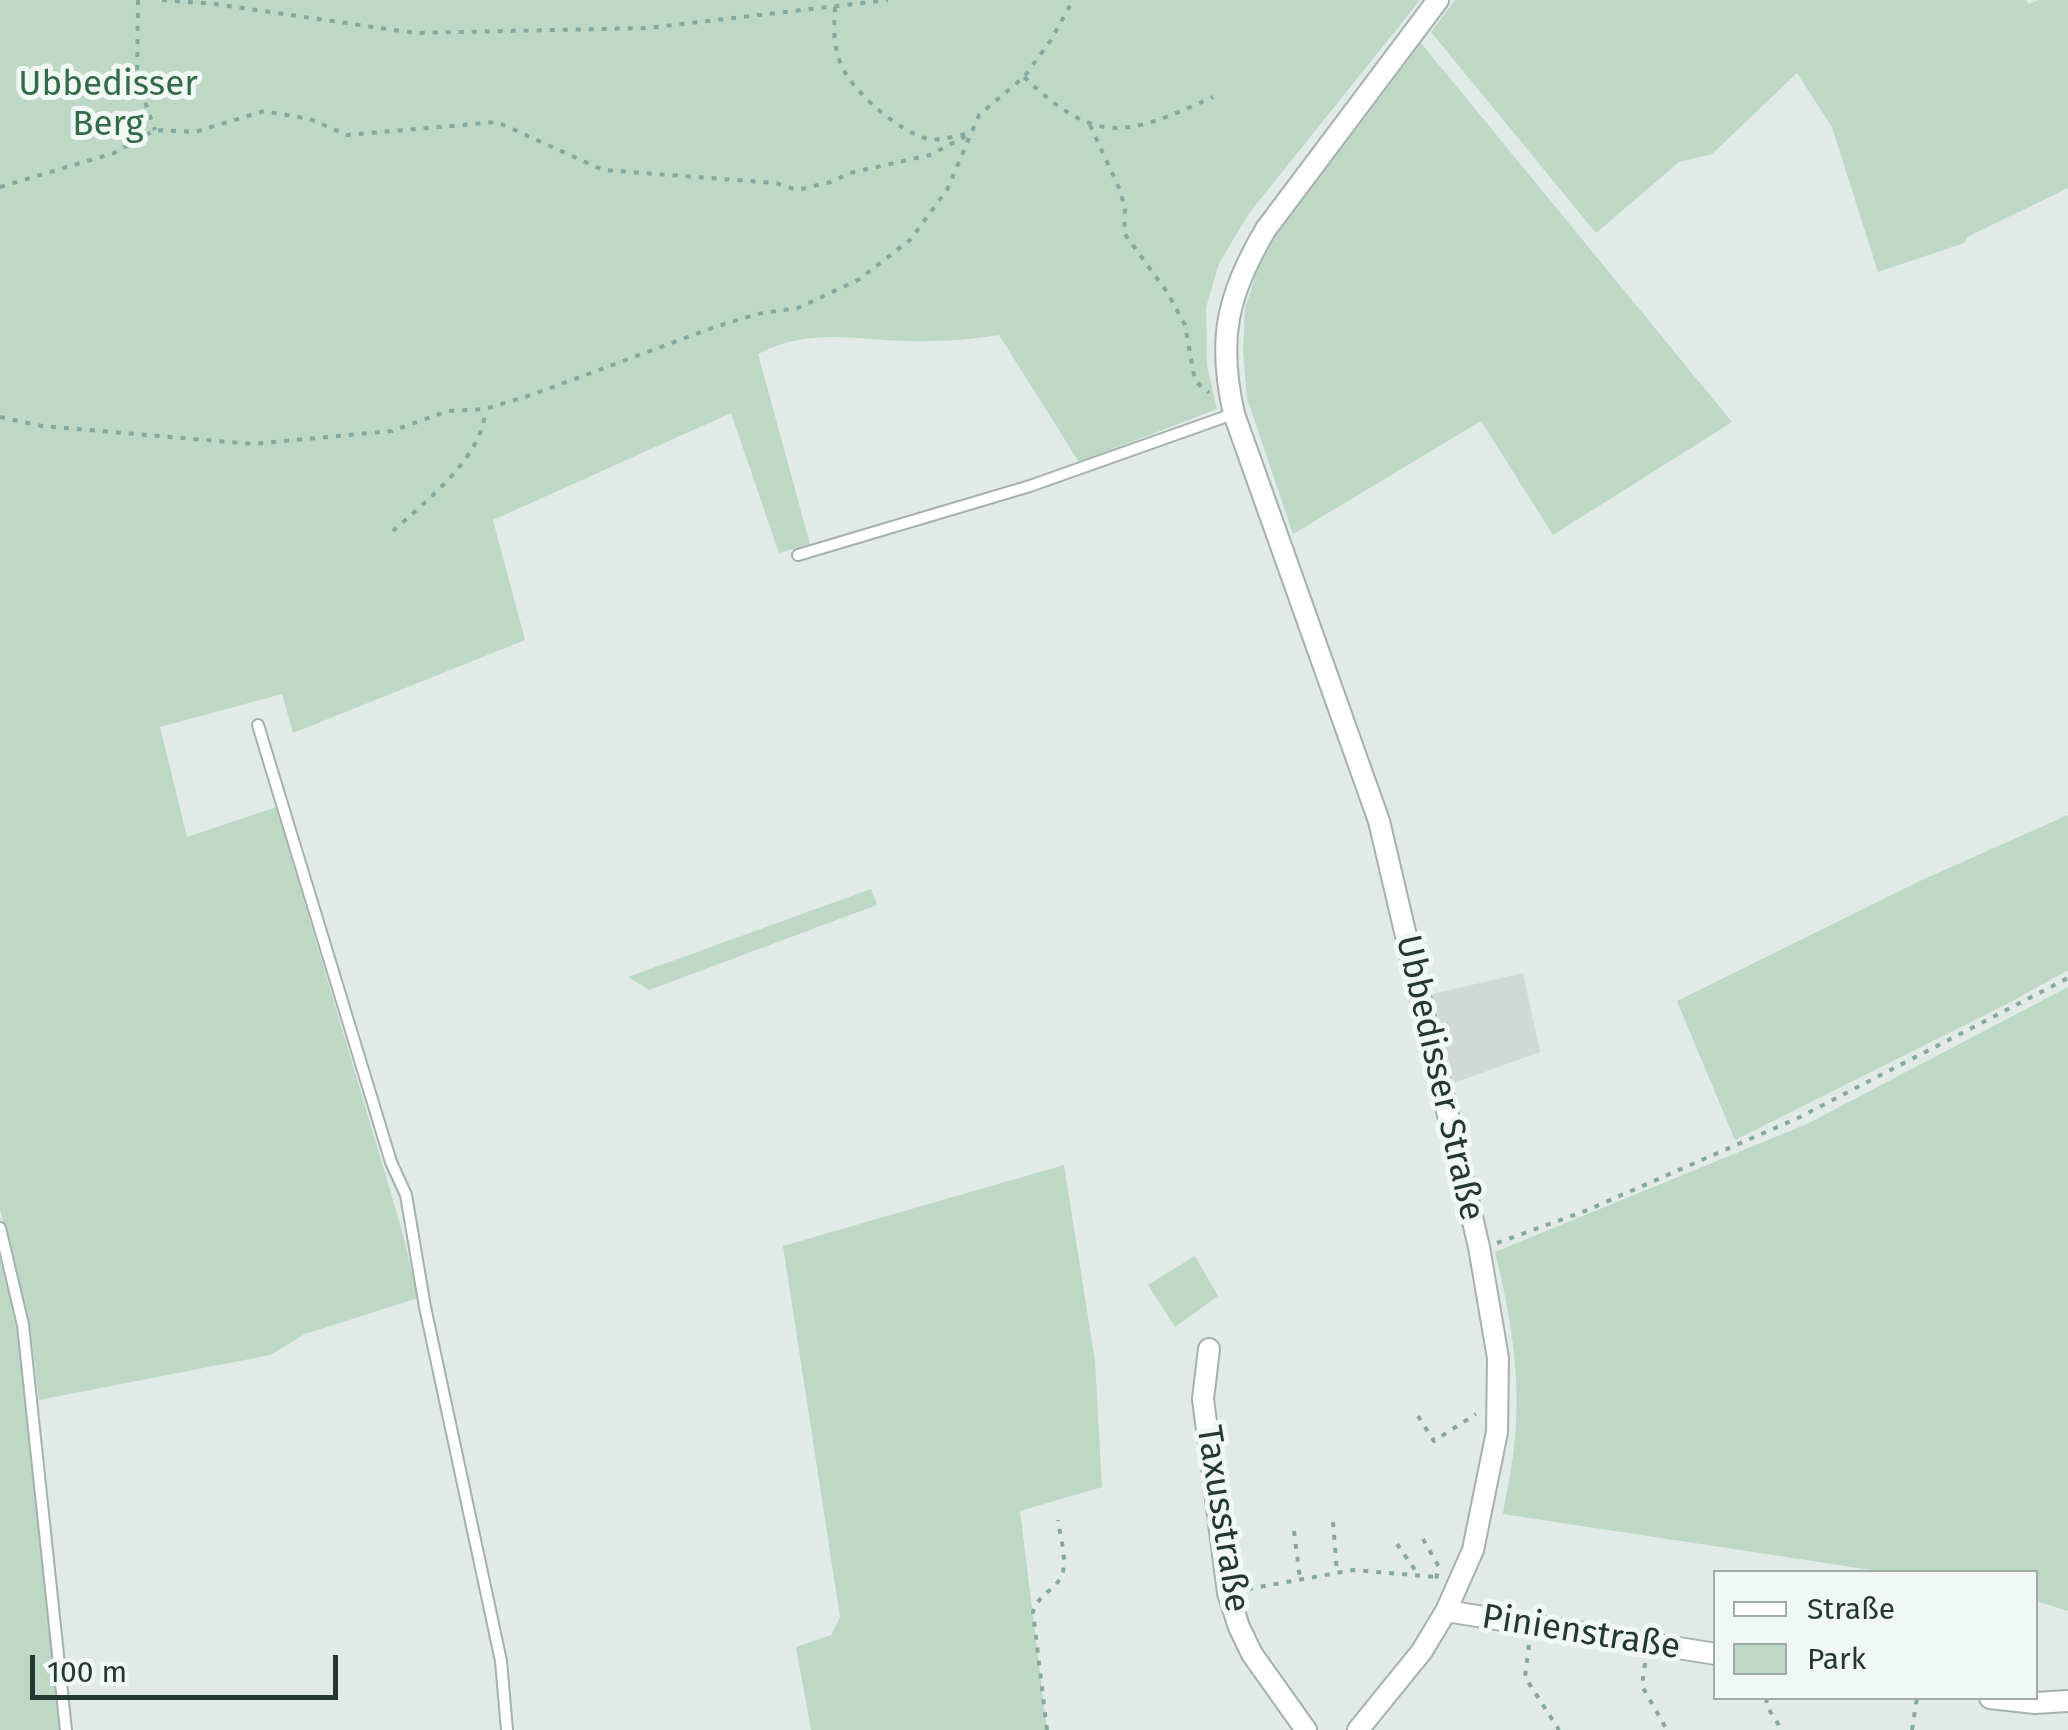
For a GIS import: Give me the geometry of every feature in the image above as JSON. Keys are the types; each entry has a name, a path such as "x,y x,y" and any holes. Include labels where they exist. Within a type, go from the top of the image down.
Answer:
{"street":[{"name":"Ubbedisser Straße","path":"1358,1730 1422,1651 1446,1611 1473,1550 1484,1509 1498,1406 1494,1330 1378,821 1234,414 1224,353 1230,304 1244,265 1332,138 1438,0"},
{"name":"Taxusstraße","path":"1209,1349 1202,1399 1228,1593 1252,1654 1306,1730"},
{"name":"Pinienstraße","path":"1446,1611 1713,1654"},
{"path":"2008,1700 2068,1701"}],"lane":[{"path":"798,555 1030,486 1234,414"},
{"path":"258,725 385,1144 406,1195 422,1292 502,1662 507,1730"},
{"path":"0,1228 23,1325 66,1730"}],"path":[{"path":"138,0 137,78 155,130"},
{"path":"162,0 415,33 647,28 888,0"},
{"path":"0,417 42,426 252,444 392,431 448,410 484,409 757,314 798,308 858,280 910,240 947,190 980,115 1024,77 1073,0"},
{"path":"835,6 834,35 840,66 875,106 914,134 933,140 972,133"},
{"path":"1024,77 1054,105 1090,126 1119,130 1159,121 1213,98"},
{"path":"0,186 114,153 155,130 195,132 264,111 310,118 347,134 497,122 603,170 776,183 797,190 930,155 972,133"},
{"path":"1090,126 1120,188 1125,208 1124,232 1168,292 1185,325 1196,380"},
{"path":"393,531 455,474 484,424 484,409"},
{"path":"1478,1247 1512,1239 1585,1211 1798,1118 2068,978"},
{"path":"1418,1416 1434,1441 1486,1408 1498,1406"},
{"path":"1047,1730 1033,1612 1035,1604 1062,1578 1058,1520"},
{"path":"1333,1522 1337,1573"},
{"path":"1294,1531 1300,1579"},
{"path":"1228,1593 1354,1570 1436,1577 1439,1567 1422,1540"},
{"path":"1398,1544 1414,1575"},
{"path":"1532,1626 1525,1677 1559,1730"},
{"path":"1648,1644 1642,1686 1667,1730"},
{"path":"1768,1700 1766,1706 1782,1730"},
{"path":"1912,1730 1917,1700"}],"shaded area":[{"path":"1523,973 1540,1052 1454,1083 1433,994"}],"green space":[{"name":"Ubbedisser Berg","path":"0,0 1420,0 1250,212 1219,263 1206,308 1207,365 1217,409 1079,462 999,335 929,341 830,337 776,346 758,354 810,544 779,553 731,413 493,520 525,640 293,733 282,694 160,727 187,837 276,807 401,1227 418,1298 305,1334 270,1355 39,1400 30,1326 0,1209"},
{"path":"1455,0 2026,0 2029,4 2068,0 2068,188 1967,237 1964,243 1878,272 1832,127 1797,73 1712,154 1679,162 1596,233 1431,32"},
{"path":"1421,43 1732,422 1553,535 1481,421 1293,534 1247,398 1245,309 1258,267 1281,228"},
{"path":"2068,815 2068,970 1735,1140 1677,1001 1922,880"},
{"path":"871,889 877,905 649,990 628,977"},
{"path":"2068,987 2068,1611 2038,1602 2038,1570 1872,1570 1503,1514 1514,1447 1517,1391 1510,1321 1495,1252 1807,1124"},
{"path":"1064,1165 1095,1361 1102,1487 1020,1511 1047,1730 811,1730 796,1647 831,1635 840,1617 783,1246"},
{"path":"1195,1256 1218,1296 1175,1327 1148,1285"},
{"path":"0,1259 17,1327 60,1730 0,1730"}]}
